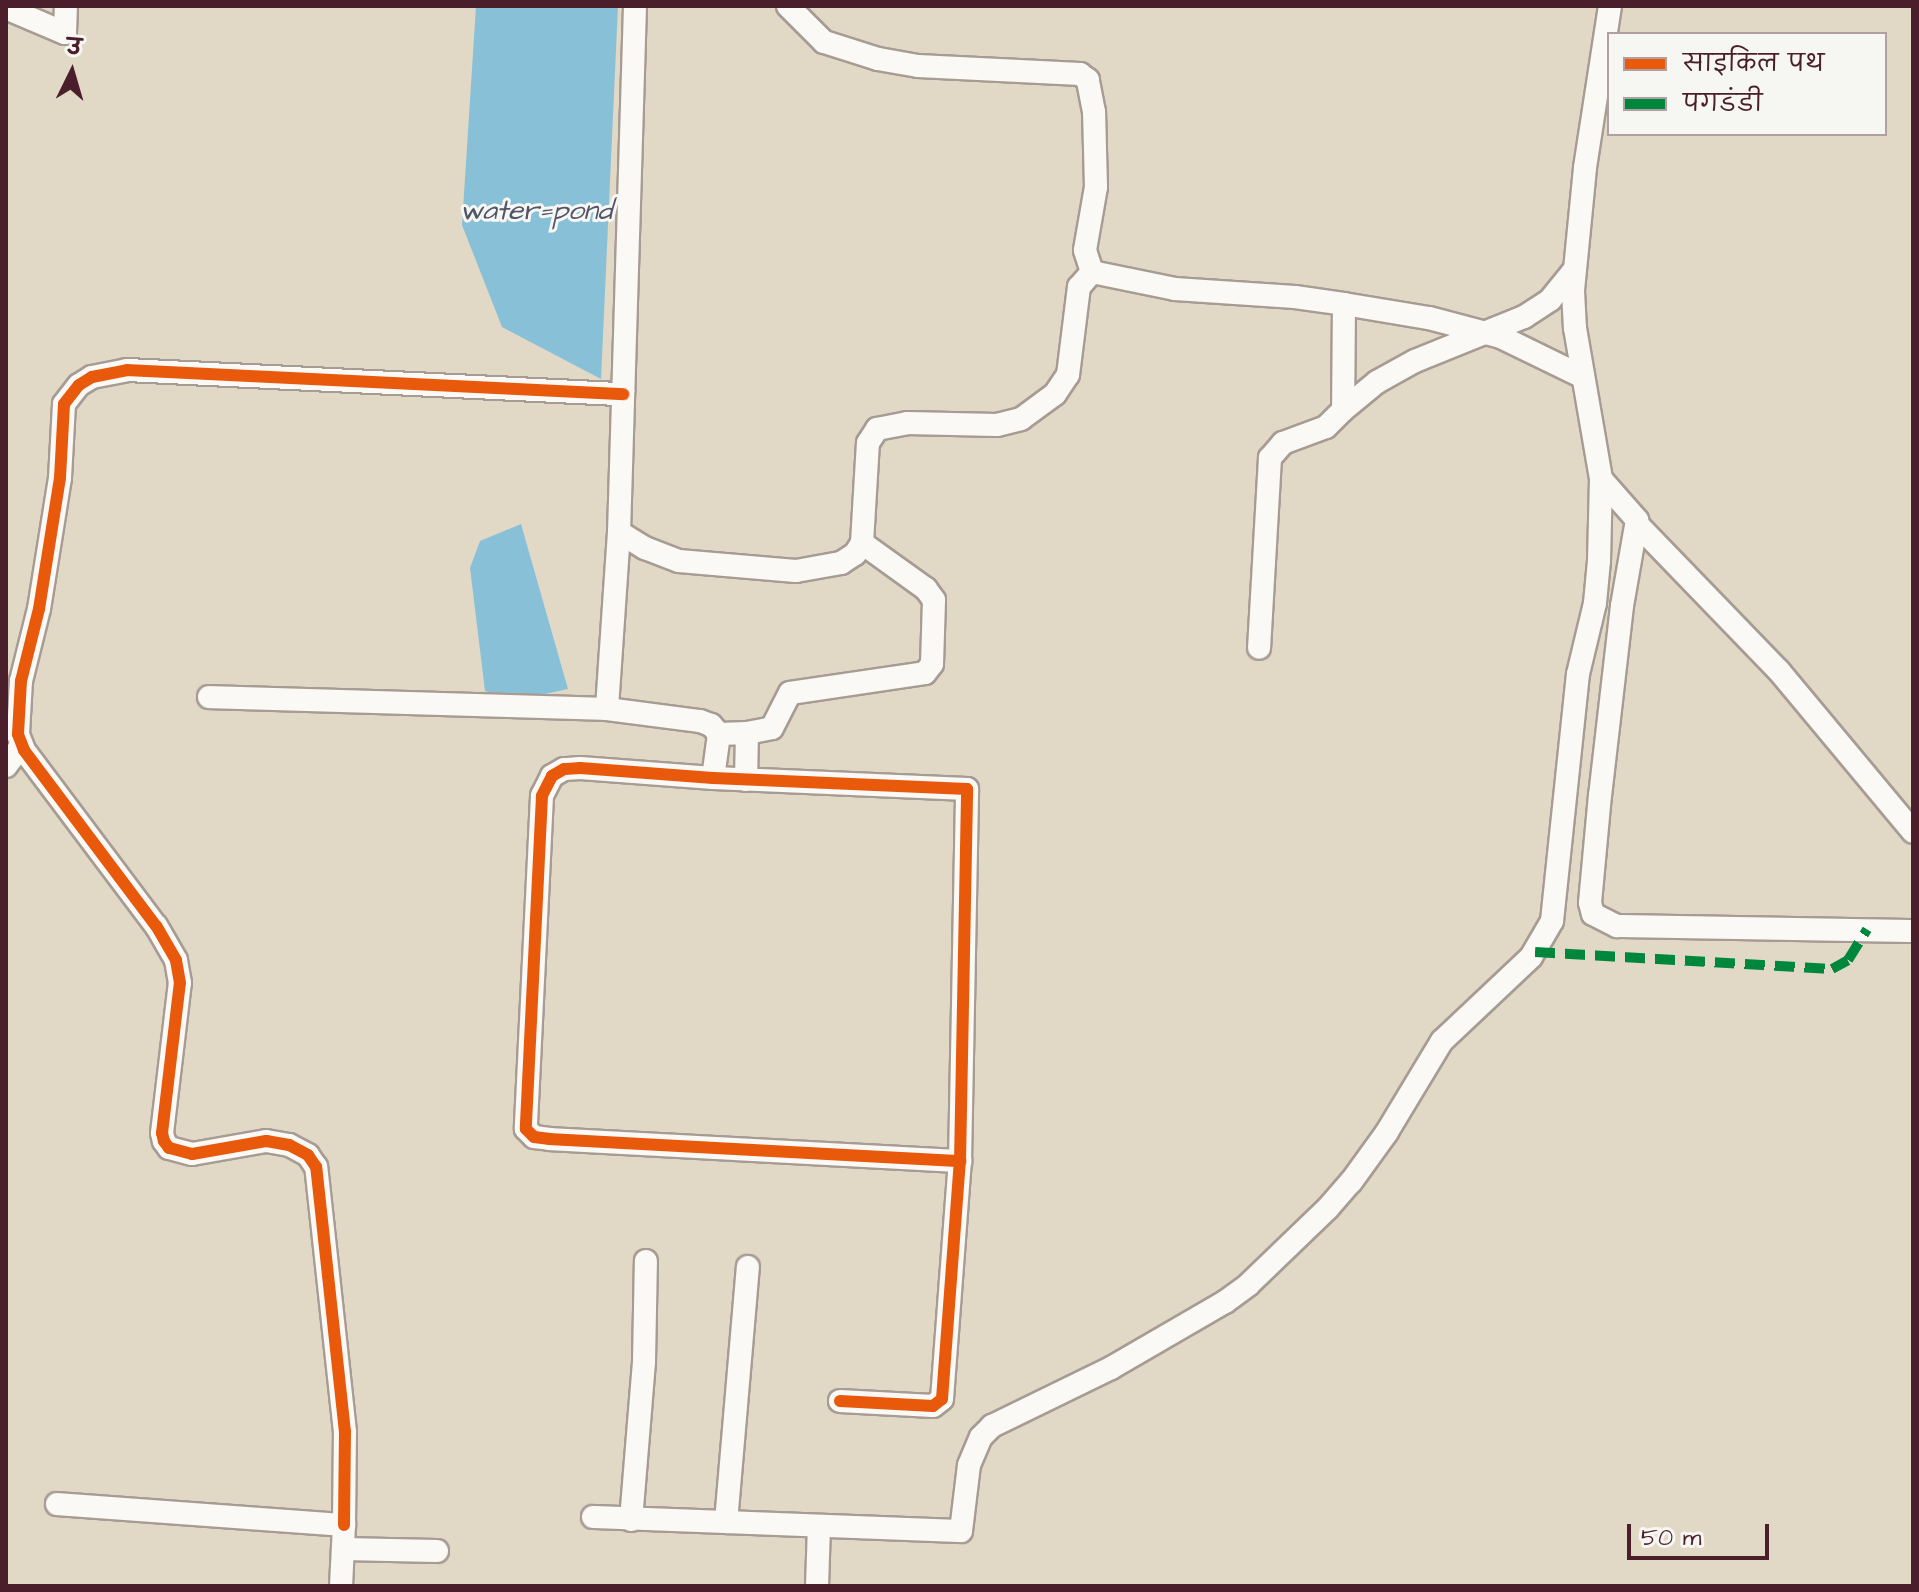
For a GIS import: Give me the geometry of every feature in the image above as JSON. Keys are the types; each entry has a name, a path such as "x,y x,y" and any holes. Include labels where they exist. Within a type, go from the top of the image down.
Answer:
{"street":[{"path":"6,8 65,33 66,6"},
{"path":"607,709 619,532 635,6"},
{"path":"788,6 824,42 878,59 918,66 1080,74 1088,80 1094,112 1096,187 1085,242 1092,272"},
{"path":"593,1517 961,1531 969,1465 981,1437 1009,1416 1111,1368 1248,1285 1351,1182 1442,1041 1535,952 1552,921 1578,674 1595,603 1599,561 1601,479 1575,328 1575,269 1585,168 1610,6"},
{"path":"1259,648 1270,458 1283,443 1326,427 1377,382 1415,361 1489,334 1550,300 1575,269"},
{"path":"619,532 645,548 679,561 796,571 841,563 855,554 862,543 868,443 872,433 888,424 997,425 1037,411 1055,394 1068,375 1079,287 1092,272"},
{"path":"1092,272 1175,289 1295,297 1429,318 1489,334 1583,377"},
{"path":"1343,410 1344,304"},
{"path":"341,1586 345,1432 316,1167 308,1155 289,1145 266,1141 192,1154 169,1148 164,1141 180,983 176,960 156,926 22,745 16,716 46,574 60,478 64,404 79,385 92,377 127,370 623,394"},
{"path":"1601,479 1634,514 1637,524 1622,606 1600,795 1590,903 1593,914 1617,926 1913,931"},
{"path":"1637,524 1779,671 1913,832"},
{"path":"719,734 772,728 790,693 925,673 932,664 934,600 926,589 862,543"},
{"path":"209,697 607,709 700,721 711,725 719,734 713,778"},
{"path":"746,780 747,733"},
{"path":"6,766 22,745"},
{"path":"840,1401 933,1406 942,1399 960,1161 967,789 746,780 580,768 564,769 545,786 526,1129 534,1137 960,1161"},
{"path":"631,1520 644,1361 646,1261"},
{"path":"726,1522 748,1267"},
{"path":"57,1504 344,1525"},
{"path":"817,1586 819,1526"},
{"path":"343,1549 437,1551"}],"water":[{"name":"water=pond","path":"476,6 618,6 601,379 502,327 462,225"},
{"path":"521,524 568,689 517,700 485,691 470,568 480,541"}],"marked path":[{"path":"1535,952 1832,969 1848,960 1867,929"}],"cycle path":[{"path":"344,1525 345,1432 316,1167 308,1155 289,1145 266,1141 192,1154 169,1148 164,1141 162,1133 180,983 176,960 156,926 24,750 18,734 21,681 39,609 60,478 64,404 79,385 92,377 127,370 623,394"},
{"path":"840,1401 933,1406 942,1399 960,1161 967,789 713,778 580,768 564,769 552,776 542,796 526,1129 534,1137 960,1161"}]}
